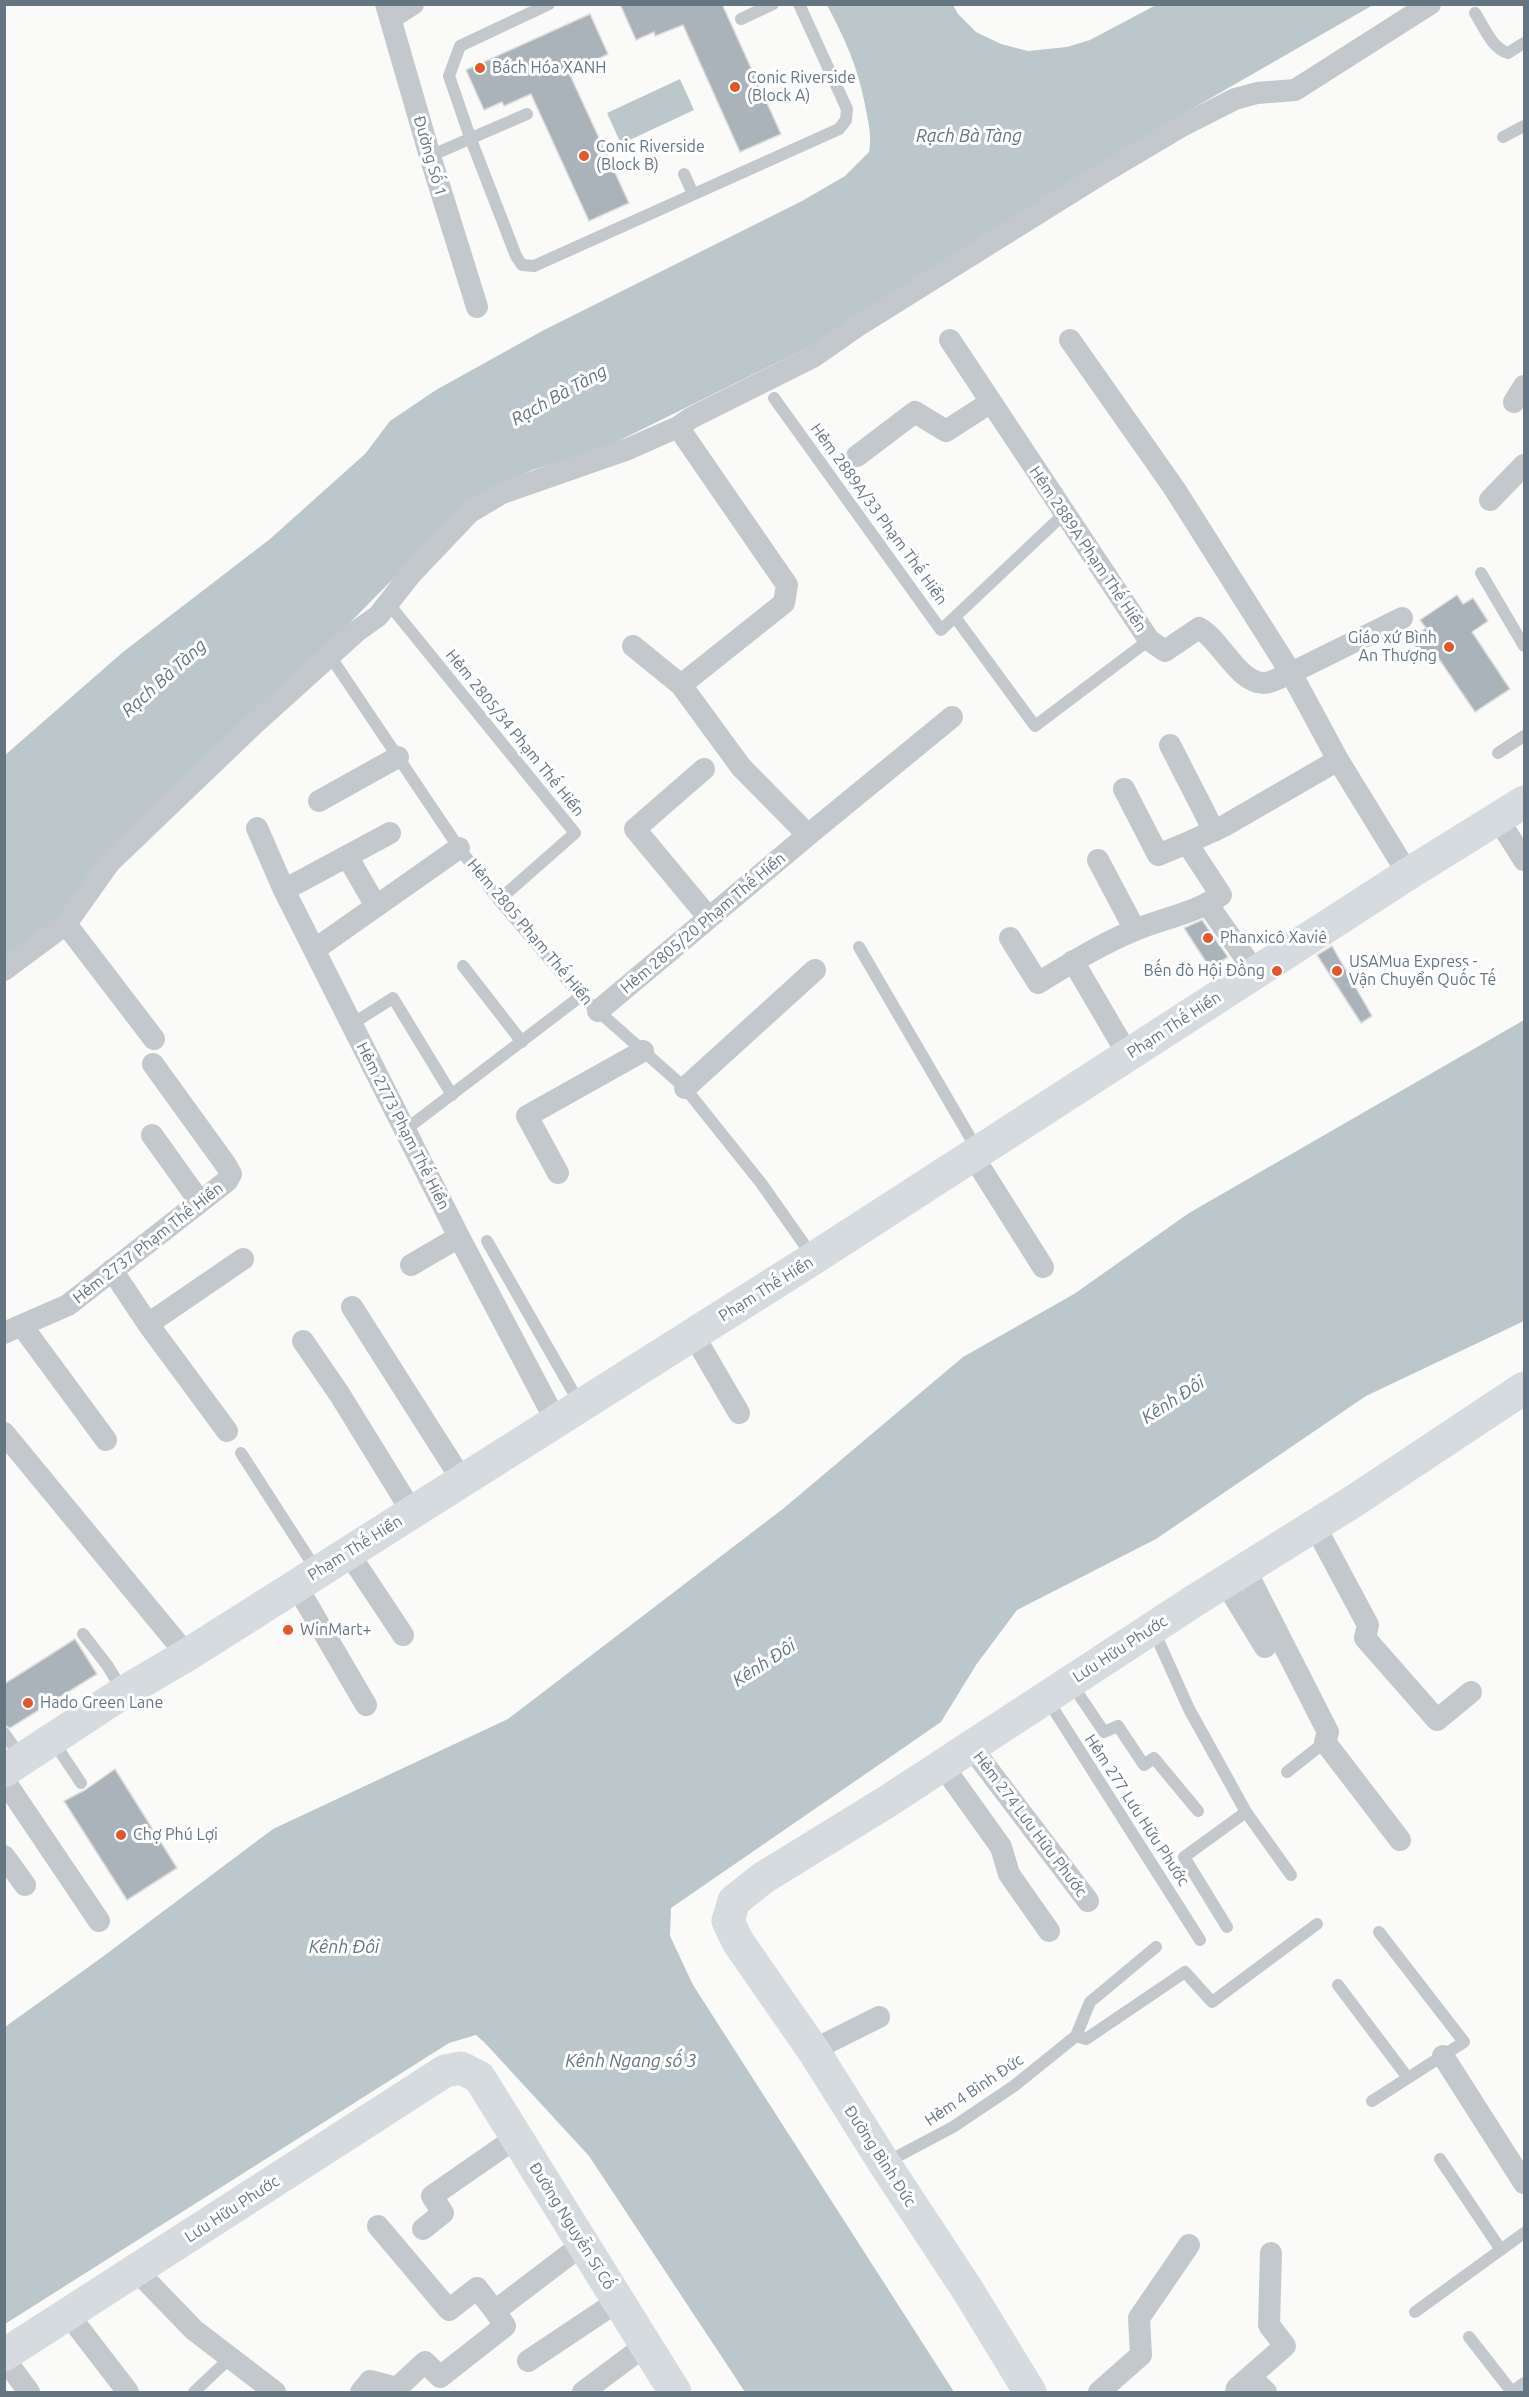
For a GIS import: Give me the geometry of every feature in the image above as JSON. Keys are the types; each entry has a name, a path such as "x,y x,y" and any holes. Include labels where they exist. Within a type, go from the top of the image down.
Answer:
{"street":[{"path":"389,11 413,4"},
{"path":"4,970 66,924 110,862 254,724 357,631 378,616 411,574 470,512 502,493 628,449 678,427 691,418 813,357 856,327 1180,127 1235,99 1257,93 1295,90 1430,4"},
{"name":"Đường Số 1","path":"389,11 430,156 477,307"},
{"name":"Hẻm 2889A Phạm Thế Hiển","path":"950,340 1149,640 1165,651 1199,628 1209,633 1240,671 1251,680 1264,683 1291,673"},
{"path":"1070,340 1174,488 1291,673 1338,760 1408,874"},
{"path":"858,456 915,412 946,432 991,402"},
{"path":"678,427 787,585 784,603 681,685"},
{"path":"1490,500 1524,465"},
{"path":"1291,673 1402,618"},
{"path":"633,646 681,685 741,767 808,835"},
{"name":"Hẻm 2805/20 Phạm Thế Hiển","path":"590,1004 710,918 952,717"},
{"path":"1170,745 1214,831"},
{"path":"319,801 398,758"},
{"path":"1124,789 1158,855 1214,831 1338,760"},
{"path":"704,769 635,829 710,918"},
{"path":"1511,811 1524,860"},
{"name":"Phạm Thế Hiển","path":"9,1761 52,1740 124,1692 814,1258 1408,874 1511,811"},
{"name":"Hẻm 2773 Phạm Thế Hiển","path":"257,828 284,890 459,1237 568,1413"},
{"path":"284,890 390,833"},
{"path":"1010,938 1038,983 1073,961 1135,930 1208,905 1221,895 1187,843"},
{"path":"314,950 459,848"},
{"path":"347,856 376,906"},
{"path":"1098,860 1135,930"},
{"path":"1208,905 1256,973"},
{"path":"66,924 154,1039"},
{"path":"1073,961 1128,1055"},
{"path":"685,1088 815,970"},
{"path":"558,1173 527,1116 643,1052"},
{"name":"Hẻm 2737 Phạm Thế Hiển","path":"13,1329 68,1305 227,1181 231,1174 153,1064"},
{"path":"152,1135 200,1202"},
{"path":"976,1154 1043,1267"},
{"path":"411,1265 459,1237"},
{"path":"148,1324 243,1259"},
{"path":"112,1270 148,1324 227,1431"},
{"path":"352,1307 462,1480"},
{"path":"13,1329 106,1440"},
{"path":"693,1334 739,1413"},
{"path":"303,1341 340,1395 412,1512"},
{"name":"Lưu Hữu Phước","path":"728,1921 734,1901 763,1878 942,1766 1153,1628 1315,1526 1524,1388"},
{"path":"4,1433 187,1654"},
{"path":"1315,1526 1368,1625 1365,1638 1437,1720 1471,1692"},
{"path":"348,1552 403,1635"},
{"path":"1235,1576 1265,1647"},
{"path":"1235,1576 1328,1732 1325,1742 1400,1840"},
{"path":"307,1578 366,1705"},
{"name":"Hẻm 274 Lưu Hữu Phước","path":"971,1747 1088,1901"},
{"path":"9,1761 99,1921"},
{"path":"942,1766 1001,1847 1010,1874 1049,1931"},
{"path":"4,1856 25,1884"},
{"name":"Đường Bình Đức","path":"728,1921 738,1942 813,2050 884,2163 968,2289 1030,2392"},
{"path":"813,2050 879,2017"},
{"path":"1443,2056 1524,2183"},
{"name":"Lưu Hữu Phước","path":"4,2356 445,2071 461,2068"},
{"name":"Đường Nguyễn Sĩ Cố","path":"461,2068 479,2077 675,2392"},
{"path":"423,2229 442,2213 432,2196 516,2137"},
{"path":"361,2392 370,2381 397,2388 425,2362 440,2377 505,2326 477,2288 449,2310 378,2226"},
{"path":"495,2311 583,2244"},
{"path":"1099,2392 1141,2355 1139,2318 1189,2245"},
{"path":"1251,2387 1285,2346 1269,2325 1271,2253"},
{"path":"136,2270 194,2330 275,2392"},
{"path":"528,2361 618,2301"},
{"path":"68,2314 128,2392"},
{"path":"584,2392 646,2345"},
{"path":"4,2356 29,2392"}],"lane":[{"path":"549,4 460,46 449,76 516,256 522,265 534,266 839,129 846,120 847,109 799,4"},
{"path":"741,19 773,4"},
{"path":"1475,13 1496,47 1502,52 1508,53 1524,43"},
{"path":"430,156 527,114"},
{"path":"1503,137 1524,126"},
{"path":"684,174 693,194"},
{"name":"Hẻm 2889A/33 Phạm Thế Hiển","path":"774,398 941,630 1065,513"},
{"path":"1481,573 1524,646"},
{"name":"Hẻm 2805/34 Phạm Thế Hiển","path":"388,603 575,833 499,900"},
{"path":"955,617 1035,726 1149,640"},
{"name":"Hẻm 2805 Phạm Thế Hiển","path":"330,656 459,848 499,900 590,1004 685,1088 761,1183 814,1258"},
{"path":"1498,753 1524,736"},
{"path":"860,946 976,1154"},
{"path":"463,966 522,1042"},
{"path":"352,1024 393,998 452,1095"},
{"path":"405,1130 522,1042 590,1004"},
{"path":"487,1241 568,1413"},
{"path":"241,1453 307,1578"},
{"path":"1153,1628 1189,1709 1246,1812 1291,1875"},
{"path":"83,1634 124,1692"},
{"path":"1058,1690 1104,1732 1118,1726 1144,1765 1154,1758 1198,1811"},
{"name":"Hẻm 277 Lưu Hữu Phước","path":"1058,1690 1200,1940"},
{"path":"52,1740 81,1783"},
{"path":"1287,1772 1325,1742"},
{"path":"1227,1927 1184,1857 1246,1812"},
{"name":"Hẻm 4 Bình Đức","path":"1076,2036 1086,2039 1185,1972 1212,2002 1317,1924"},
{"path":"1372,2101 1464,2042 1379,1932"},
{"name":"Hẻm 4 Bình Đức","path":"884,2163 953,2127 1014,2086 1076,2036 1090,2002 1156,1947"},
{"path":"1338,1985 1408,2078"},
{"path":"1440,2159 1501,2250"},
{"path":"1415,2312 1524,2233"},
{"path":"1470,2337 1512,2392 1524,2383"},
{"path":"195,2392 230,2358"}],"water":[{"name":"Rạch Bà Tàng","path":"827,5 953,5 958,14 976,32 1001,44 1028,51 1067,47 1090,40 1156,5 1373,5 1148,134 821,341 598,451 532,470 479,497 386,586 52,926 5,961 4,756 123,652 270,539 365,454 390,421 436,390 544,330 802,201 845,176 869,152 869,128 855,66"},
{"path":"680,79 694,110 621,144 607,113"},
{"name":"Kênh Đôi","path":"1524,1020 1524,1321 1366,1396 1156,1539 1017,1610 976,1665 941,1722 671,1908 670,1936 693,1985 954,2392 745,2392 589,2156 476,2035 449,2043 5,2324 5,2027 273,1829 508,1719 784,1508 963,1357 1074,1294 1189,1213"}],"building":[{"name":"Conic Riverside (Block A)","path":"620,4 722,4 781,134 740,152 683,25 655,36 654,32 636,40"},
{"name":"Conic Riverside (Block B)","path":"590,14 608,54 596,60 598,63 570,75 629,203 589,221 531,94 504,106 502,102 484,110 466,70"},
{"name":"Giáo xứ Bình An Thượng","path":"1457,595 1463,604 1473,598 1488,621 1472,632 1510,689 1475,712 1437,656 1427,663 1410,639 1426,628 1420,620"},
{"path":"1202,920 1228,957 1210,968 1184,928"},
{"name":"USAMua Express - Vận Chuyển Quốc Tế","path":"1332,946 1372,1016 1361,1023 1317,955"},
{"name":"Hado Green Lane","path":"75,1639 97,1674 10,1728 4,1725 4,1684"},
{"name":"Chợ Phú Lợi","path":"115,1769 177,1868 127,1900 64,1801 85,1790"}],"place":[{"name":"Bách Hóa XANH","path":"480,68"},
{"name":"Conic Riverside (Block A)","path":"735,87"},
{"name":"Conic Riverside (Block B)","path":"584,156"},
{"name":"Giáo xứ Bình An Thượng","path":"1449,647"},
{"name":"Phanxicô Xaviê","path":"1208,938"},
{"name":"Bến đò Hội Đồng","path":"1277,971"},
{"name":"USAMua Express - Vận Chuyển Quốc Tế","path":"1337,971"},
{"name":"WinMart+","path":"288,1630"},
{"name":"Hado Green Lane","path":"28,1703"},
{"name":"Chợ Phú Lợi","path":"121,1835"}],"water label":[{"name":"Kênh Ngang số 3","path":"631,2061"}]}
